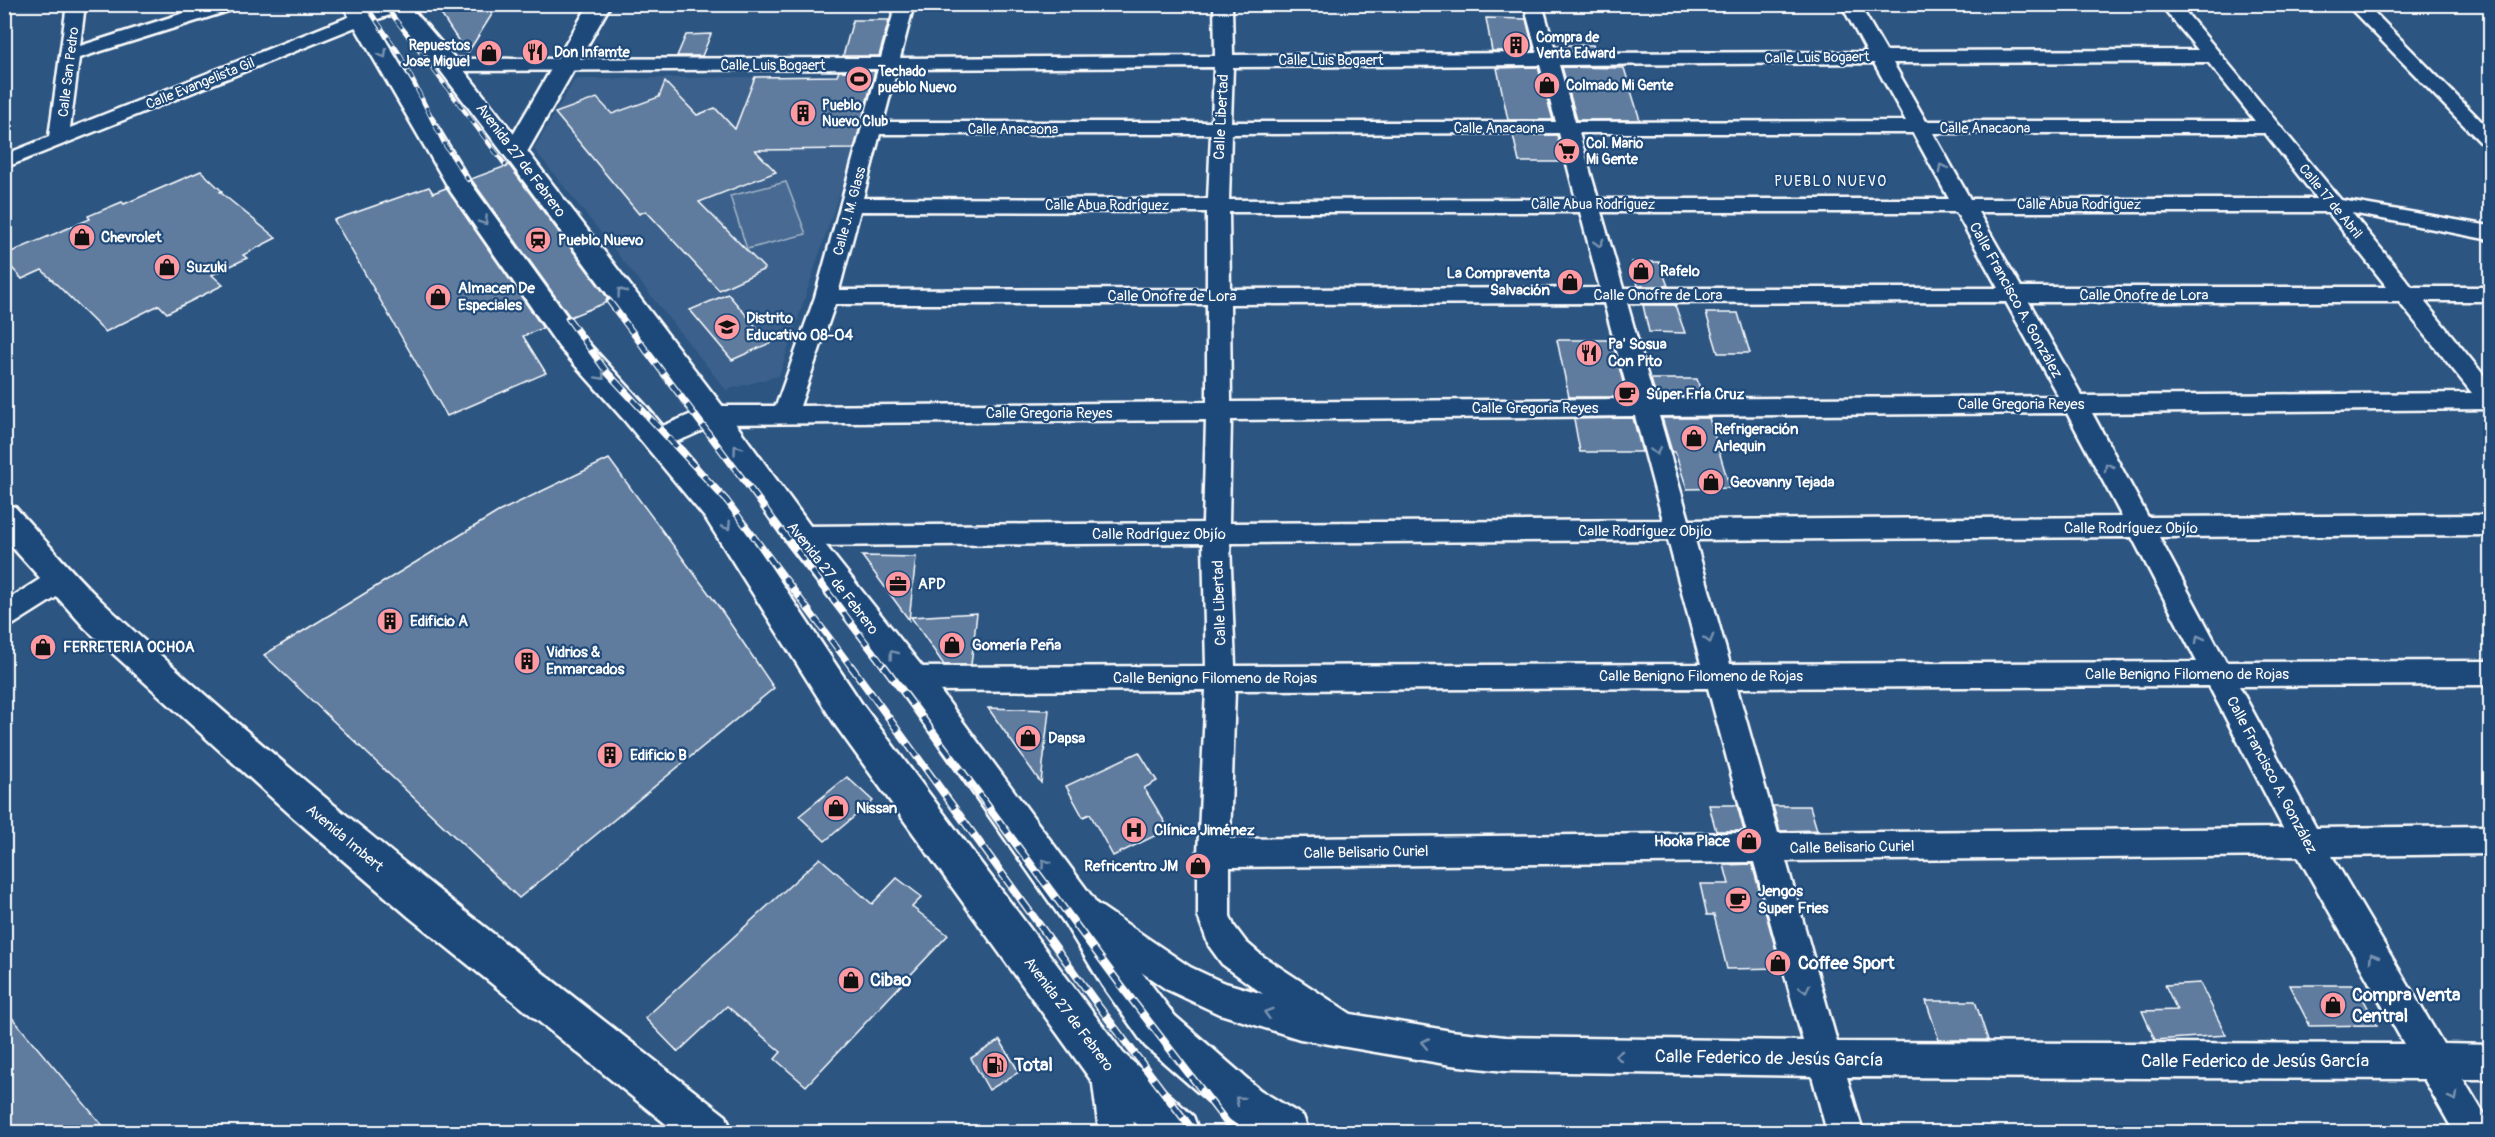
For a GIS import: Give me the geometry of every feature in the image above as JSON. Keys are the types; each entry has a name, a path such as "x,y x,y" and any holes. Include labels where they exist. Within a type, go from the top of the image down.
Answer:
{"main road":[{"path":"515,152 600,4"},
{"name":"Avenida 27 de Febrero","path":"400,5 515,152 713,415 800,536 912,678 1079,910 1116,971 1160,1031 1245,1105 1287,1132"},
{"name":"Avenida 27 de Febrero","path":"357,11 460,187 568,340 657,438 717,511 849,715 1108,1068 1177,1132"},
{"name":"Avenida Imbert","path":"4,516 98,619 316,814 423,904 710,1132"}],"street":[{"name":"Calle San Pedro","path":"59,140 76,4"},
{"path":"70,55 232,4"},
{"name":"Calle J. M. Glass","path":"785,415 826,297 905,4"},
{"name":"Calle Libertad","path":"1223,4 1224,61 1219,129 1217,296 1219,411 1216,534 1221,678 1214,854 1214,916 1221,934 1234,953 1249,966 1346,1029"},
{"path":"1533,4 1845,1132"},
{"name":"Calle Francisco A. González","path":"1851,4 2075,404 2307,842 2474,1132"},
{"name":"Calle 17 de Abril","path":"2169,4 2336,206 2490,400"},
{"path":"2355,4 2490,141"},
{"name":"Calle Evangelista Gil","path":"4,162 357,11 400,5"},
{"name":"Calle Luis Bogaert","path":"448,65 888,65 2214,56"},
{"name":"Calle Anacaona","path":"871,128 2271,127"},
{"name":"Calle Abua Rodríguez","path":"850,204 2336,206 2490,233"},
{"name":"Calle Onofre de Lora","path":"826,297 2490,294"},
{"name":"Calle Gregoria Reyes","path":"657,438 713,415 2490,400"},
{"name":"Calle Rodríguez Objío","path":"800,536 2490,525"},
{"path":"4,616 61,580"},
{"name":"Calle Benigno Filomeno de Rojas","path":"912,678 2490,673"},
{"name":"Calle Belisario Curiel","path":"1214,854 2490,840"},
{"name":"Calle Federico de Jesús García","path":"1079,910 1197,988 1300,1022 1451,1048 1505,1054 1824,1059 2490,1062"},
{"path":"1108,1068 1117,1132"}],"shaded area":[{"path":"755,77 728,150 854,149 779,376 726,390 534,149 575,79"},
{"path":"786,182 806,234 747,249 730,196"}],"building":[{"path":"437,8 496,8 467,54"},
{"path":"1486,18 1526,19 1534,51 1492,51"},
{"path":"853,20 889,20 879,56 843,56"},
{"path":"711,34 702,56 677,56 686,35"},
{"path":"1556,45 1593,45 1595,51 1558,51"},
{"path":"1538,67 1553,120 1508,120 1497,68"},
{"path":"1562,67 1624,68 1640,120 1577,120"},
{"path":"839,71 875,71 854,149 755,150 776,172 699,202 765,269 719,290 646,211 639,214 555,113 597,98 612,114 659,97 665,82 697,115 715,108 735,129 755,77 837,76"},
{"path":"1513,135 1557,135 1564,162 1519,162"},
{"name":"Pueblo Nuevo","path":"509,165 610,301 570,317 471,179"},
{"path":"201,171 222,191 220,192 276,238 243,255 247,258 212,275 223,285 167,313 159,305 105,332 42,270 22,279 4,259 4,255 90,219 88,216 122,202 124,204"},
{"name":"Almacen De Especiales","path":"429,187 433,193 446,188 543,328 523,336 546,373 447,416 334,220"},
{"name":"Rafelo","path":"1632,262 1659,262 1668,286 1638,286"},
{"path":"728,294 770,343 732,360 690,310"},
{"path":"1643,305 1675,305 1685,333 1649,332"},
{"path":"1706,313 1738,313 1750,353 1718,353"},
{"path":"1557,340 1612,340 1627,397 1569,397"},
{"path":"1651,379 1697,379 1702,396 1656,397"},
{"path":"1633,418 1642,452 1580,452 1574,419"},
{"path":"1662,418 1709,418 1730,488 1687,489 1675,452 1672,452"},
{"path":"609,459 719,607 774,688 519,898 264,655 498,512"},
{"name":"APD","path":"862,556 916,557 909,620"},
{"name":"Gomería Peña","path":"977,613 971,665 944,665 911,617"},
{"name":"Dapsa","path":"988,708 1049,710 1041,783"},
{"path":"1139,752 1157,781 1144,788 1169,829 1113,856 1090,814 1083,817 1066,786"},
{"name":"Nissan","path":"847,777 873,801 825,841 799,816"},
{"path":"1709,805 1737,805 1744,831 1716,831"},
{"path":"1773,806 1810,806 1817,830 1780,831"},
{"path":"820,858 872,904 897,878 922,897 912,907 948,935 806,1086 775,1059 781,1052 727,1006 678,1052 645,1018"},
{"path":"1752,864 1781,968 1727,969 1714,915 1707,915 1700,884 1729,884 1724,865"},
{"path":"2200,983 2226,1035 2155,1040 2142,1011 2177,1010 2165,985"},
{"name":"Compra Venta Central","path":"2289,985 2356,985 2377,1025 2310,1026"},
{"path":"1926,1001 1975,1001 1988,1040 1939,1040"},
{"path":"4,1008 108,1132 4,1132"},
{"name":"Total","path":"1000,1040 1019,1072 989,1090 971,1058"}],"railway":[{"path":"365,4 399,53 445,145 468,180"},
{"path":"384,4 506,166"},
{"path":"609,301 885,668"},
{"path":"568,318 606,371 727,501 852,668"},
{"path":"851,666 1097,1004 1194,1132"},
{"path":"884,666 1122,987 1234,1132"}],"place":[{"name":"Compra de Venta Edward","path":"1516,45"},
{"name":"Don Infamte","path":"535,52"},
{"name":"Repuestos Jose Miguel","path":"489,53"},
{"name":"Techado pueblo Nuevo","path":"859,79"},
{"name":"Colmado Mi Gente","path":"1547,85"},
{"name":"Pueblo Nuevo Club","path":"803,113"},
{"name":"Col. Mario Mi Gente","path":"1567,151"},
{"name":"Chevrolet","path":"82,237"},
{"name":"Pueblo Nuevo","path":"538,240"},
{"name":"Suzuki","path":"167,267"},
{"name":"Rafelo","path":"1641,271"},
{"name":"La Compraventa Salvación","path":"1570,282"},
{"name":"Almacen De Especiales","path":"438,297"},
{"name":"Distrito Educativo 08-04","path":"727,327"},
{"name":"Pa' Sosua Con Pito","path":"1589,353"},
{"name":"Súper Fría Cruz","path":"1627,394"},
{"name":"Refrigeración Arlequin","path":"1694,438"},
{"name":"Geovanny Tejada","path":"1711,482"},
{"name":"APD","path":"898,584"},
{"name":"Edificio A","path":"390,621"},
{"name":"Gomería Peña","path":"952,645"},
{"name":"FERRETERIA OCHOA","path":"43,647"},
{"name":"Vidrios & Enmarcados","path":"527,661"},
{"name":"Dapsa","path":"1028,738"},
{"name":"Edificio B","path":"610,755"},
{"name":"Nissan","path":"836,808"},
{"name":"Clínica Jiménez","path":"1134,830"},
{"name":"Hooka Place","path":"1749,841"},
{"name":"Refricentro JM","path":"1198,866"},
{"name":"Jengos Super Fries","path":"1738,900"},
{"name":"Coffee Sport","path":"1778,963"},
{"name":"Cibao","path":"851,980"},
{"name":"Compra Venta Central","path":"2333,1005"},
{"name":"Total","path":"995,1065"}],"district":[{"name":"PUEBLO NUEVO","path":"1831,181"}]}
